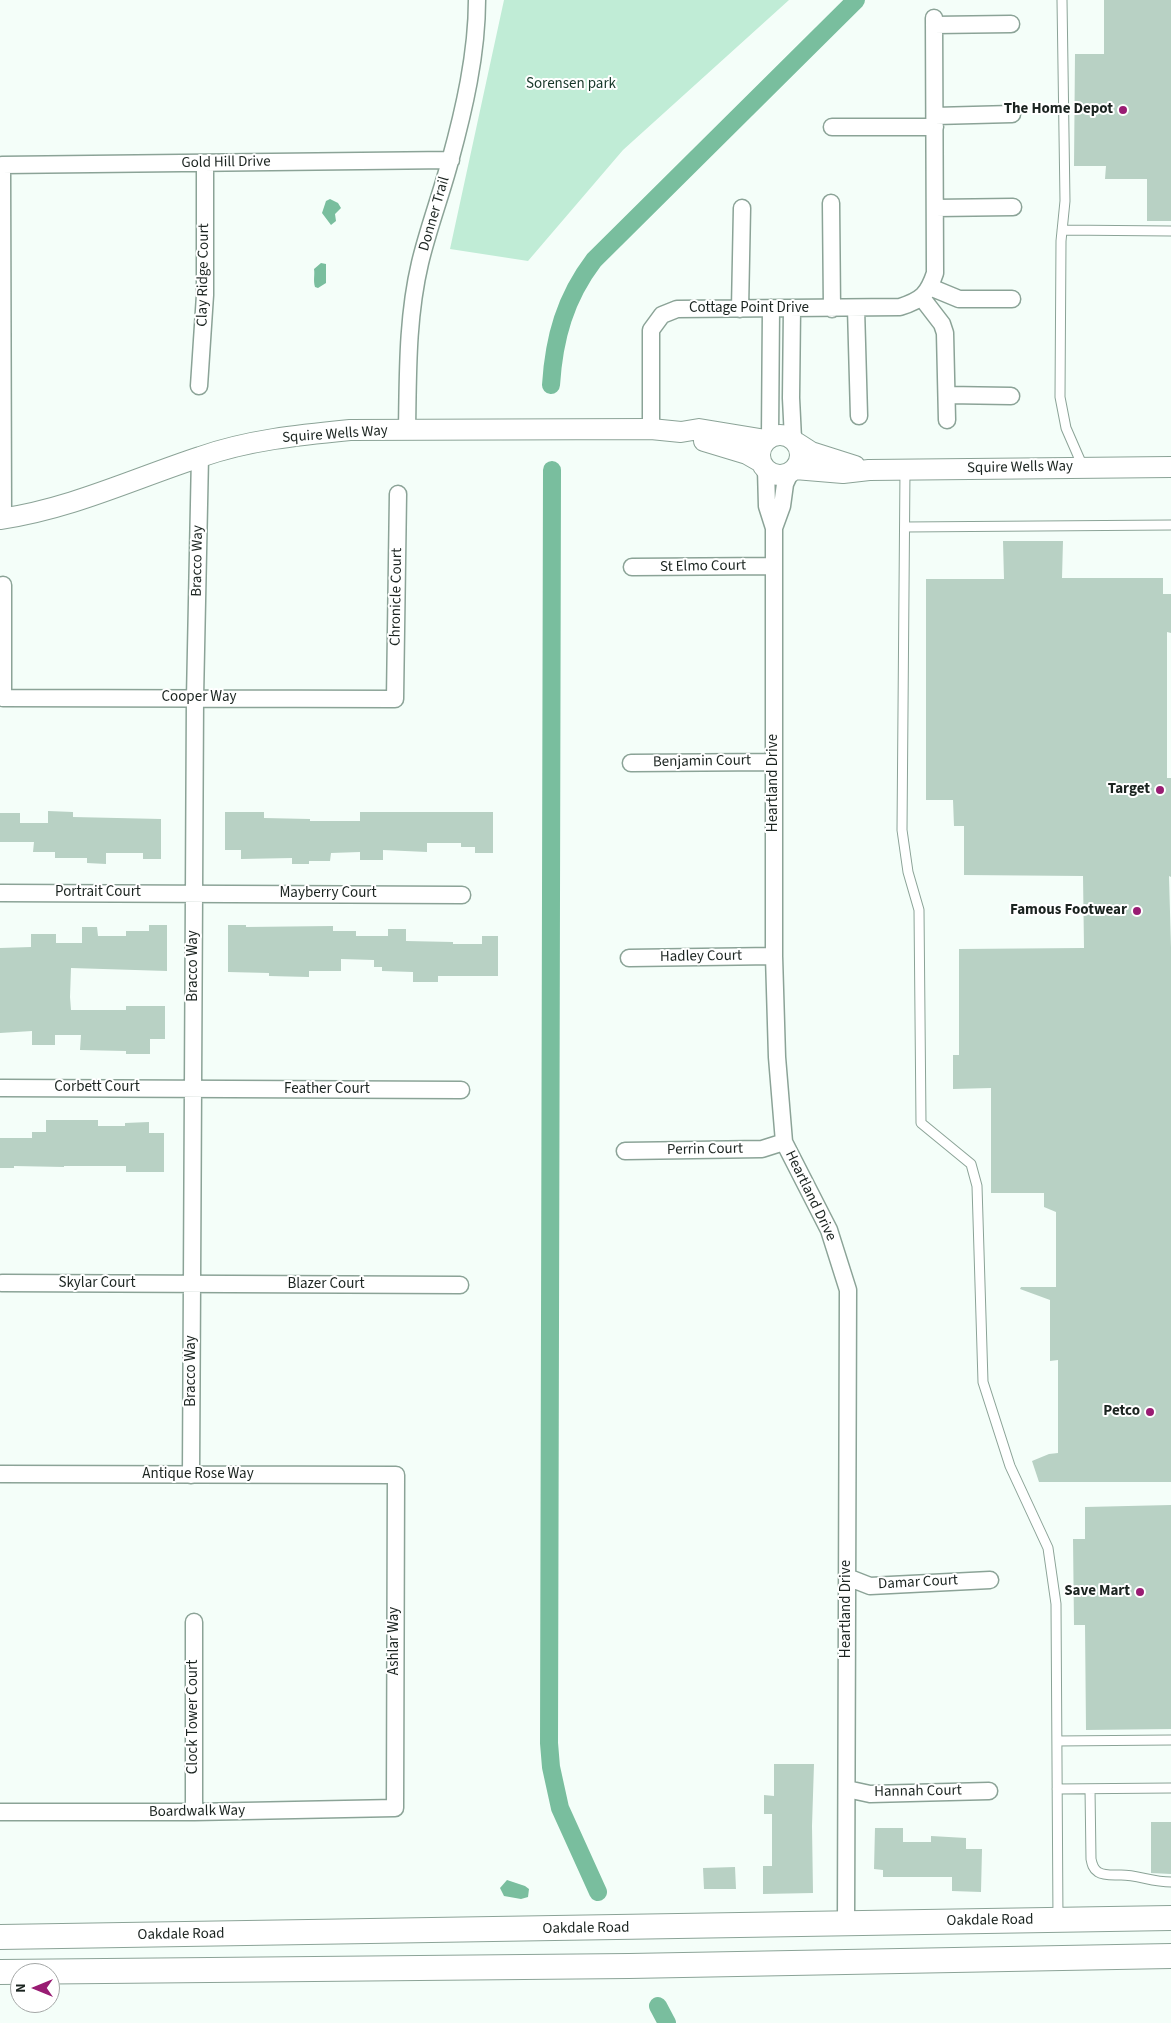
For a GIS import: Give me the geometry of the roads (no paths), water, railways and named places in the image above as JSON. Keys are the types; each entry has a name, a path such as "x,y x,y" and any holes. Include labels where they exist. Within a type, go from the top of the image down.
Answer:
{"main road":[{"name":"Oakdale Road","path":"0,1937 1171,1918"},
{"path":"0,1972 629,1966 1171,1956"}],"street":[{"name":"Donner Trail","path":"408,430 408,356 412,310 420,263 451,160 474,45 477,0"},
{"path":"926,292 935,272 934,21 1011,24"},
{"path":"832,127 1012,114"},
{"name":"Gold Hill Drive","path":"1,519 2,165 451,160"},
{"name":"Clay Ridge Court","path":"199,386 205,295 205,163"},
{"path":"831,203 832,308"},
{"path":"935,208 1013,207"},
{"path":"740,308 742,208"},
{"path":"926,292 960,299 1012,299"},
{"path":"926,292 945,333 947,420"},
{"name":"Cottage Point Drive","path":"651,429 651,330 662,315 677,309 900,307 926,292"},
{"path":"771,308 768,438 760,454 763,465 773,474 782,475 792,471 801,456 795,441 791,372 792,308"},
{"path":"856,308 859,416"},
{"path":"771,371 791,372"},
{"path":"947,395 1011,396"},
{"name":"Squire Wells Way","path":"1,519 83,500 200,456 237,446 310,434 350,430 651,429 681,432 699,429 768,438"},
{"name":"Squire Wells Way","path":"681,432 697,439 747,454 763,465"},
{"path":"768,438 778,434 786,435 795,441"},
{"name":"Squire Wells Way","path":"795,441 811,452 869,470"},
{"name":"Bracco Way","path":"191,1475 195,698 200,456"},
{"name":"Heartland Drive","path":"763,465 767,506 774,528 774,956 776,1057 784,1142 829,1230 848,1290 846,1923"},
{"name":"Squire Wells Way","path":"792,471 843,473 869,470 1171,467"},
{"name":"Heartland Drive","path":"774,528 782,506 785,484 792,471"},
{"name":"Chronicle Court","path":"395,700 398,494"},
{"name":"St Elmo Court","path":"632,568 774,566"},
{"name":"Cooper Way","path":"2,585 3,698 395,700"},
{"name":"Benjamin Court","path":"630,763 774,762"},
{"name":"Portrait Court","path":"1,893 194,894"},
{"name":"Mayberry Court","path":"194,894 462,895"},
{"name":"Hadley Court","path":"629,958 774,956"},
{"name":"Corbett Court","path":"2,1088 193,1089"},
{"name":"Feather Court","path":"193,1089 461,1090"},
{"name":"Perrin Court","path":"625,1151 762,1149 784,1142"},
{"name":"Skylar Court","path":"2,1283 192,1284"},
{"name":"Blazer Court","path":"192,1284 460,1286"},
{"name":"Antique Rose Way","path":"0,1474 396,1475"},
{"name":"Ashlar Way","path":"395,1808 396,1475"},
{"name":"Damar Court","path":"847,1577 870,1586 990,1580"},
{"name":"Clock Tower Court","path":"194,1622 194,1812"},
{"name":"Hannah Court","path":"846,1789 870,1794 989,1791"},
{"name":"Boardwalk Way","path":"0,1812 194,1812 395,1808"}],"lane":[{"path":"1062,0 1065,201 1062,230 1060,397 1066,428 1083,467"},
{"path":"1062,230 1171,231"},
{"path":"905,470 902,830 908,872 919,910 921,1123 971,1164 978,1186 983,1382 1010,1466 1048,1548 1056,1604 1058,1920"},
{"path":"905,527 1171,525"},
{"path":"1057,1741 1171,1740"},
{"path":"1057,1789 1171,1788"},
{"path":"1090,1789 1091,1859 1093,1867 1105,1875 1131,1875 1149,1881 1171,1882"}],"waterway":[{"path":"551,385 558,335 568,304 575,289 594,260 856,0"},
{"path":"552,470 549,1743 551,1767 560,1808 598,1892"},
{"path":"658,2006 667,2023"}],"place":[{"name":"The Home Depot","path":"1123,110"},
{"name":"Target","path":"1160,790"},
{"name":"Famous Footwear","path":"1137,911"},
{"name":"Petco","path":"1150,1412"},
{"name":"Save Mart","path":"1140,1592"}],"park label":[{"name":"Sorensen park","path":"571,85"}]}
